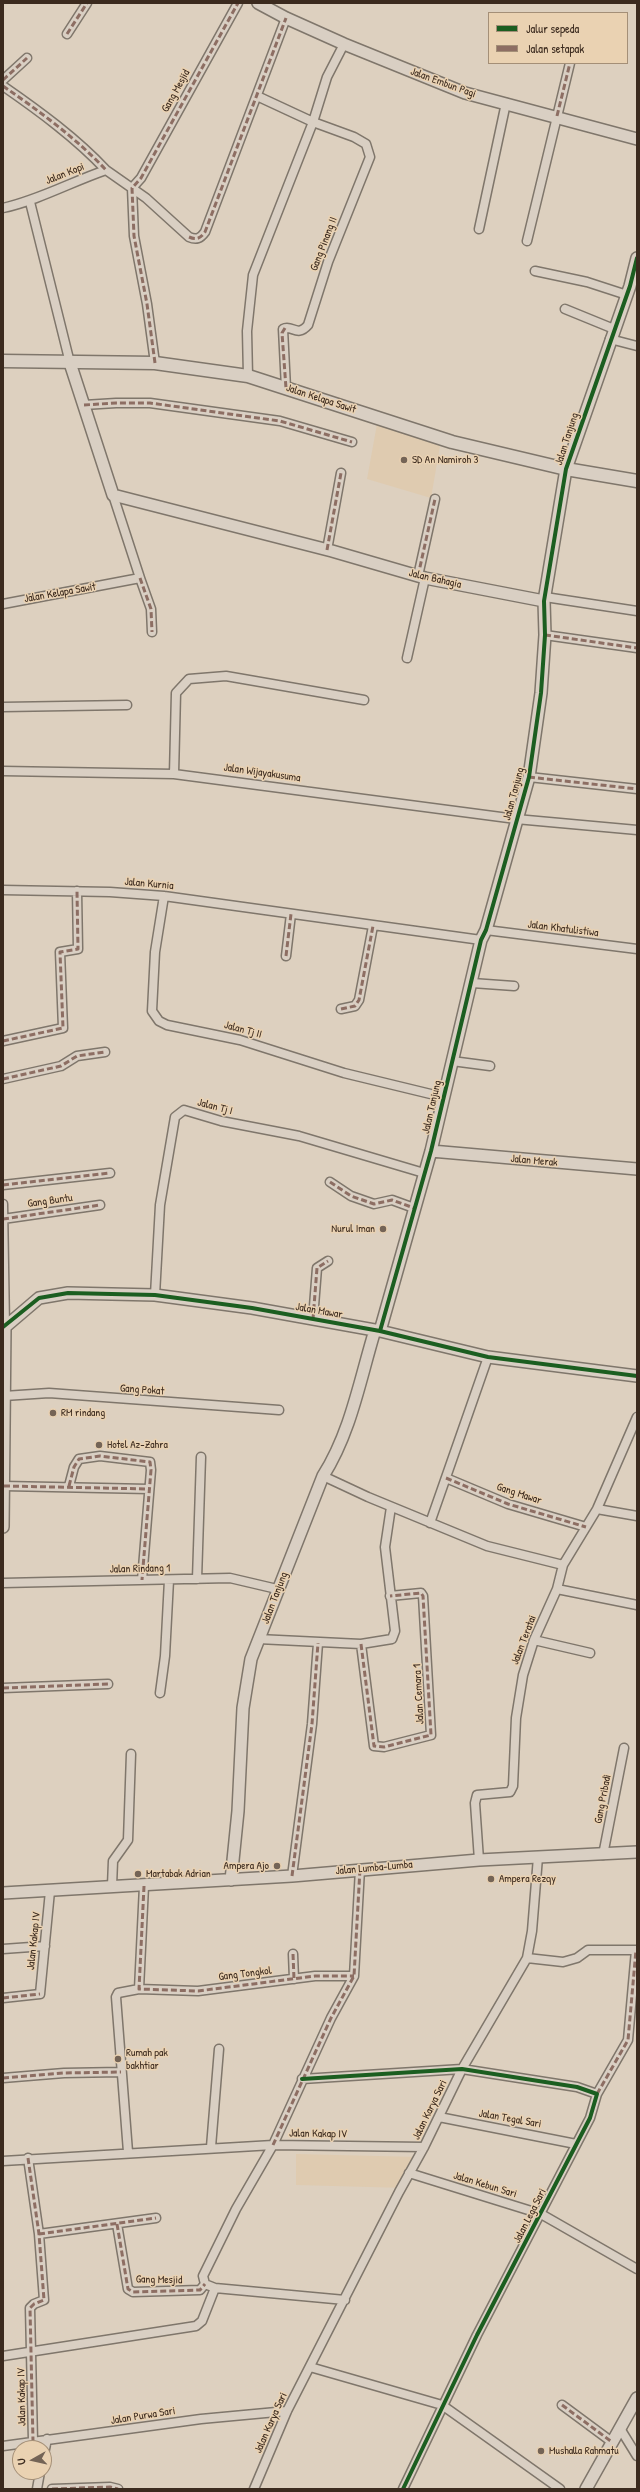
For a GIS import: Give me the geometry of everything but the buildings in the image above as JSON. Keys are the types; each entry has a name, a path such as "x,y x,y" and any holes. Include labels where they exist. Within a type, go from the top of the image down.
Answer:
{"main road":[{"name":"Jalan Kelapa Sawit","path":"3,361 155,363 248,376 452,442 566,469 637,481"}],"street":[{"path":"67,34 87,3"},
{"name":"Gang Mesjid","path":"132,188 141,178 238,3"},
{"name":"Jalan Embun Pagi","path":"258,3 286,18 344,44 465,93 557,116 637,139"},
{"path":"3,86 42,114 93,156 106,170 146,198 189,237 195,239 201,238 205,232 286,18"},
{"path":"248,376 248,331 253,276 313,122 327,77 344,44"},
{"path":"3,80 26,58"},
{"path":"528,241 570,64"},
{"path":"257,96 313,122"},
{"path":"479,229 506,103"},
{"name":"Gang Pinang II","path":"286,388 283,329 297,331 304,330 308,325 328,262 370,157 366,144 354,136 313,122"},
{"name":"Jalan Kopi","path":"3,208 30,202 74,181 106,170"},
{"path":"132,188 134,236 147,304 155,363"},
{"path":"30,202 70,363 151,609 152,632"},
{"name":"Jalan Tanjung","path":"231,1880 238,1811 243,1708 251,1659 277,1589 323,1476 335,1458 348,1425 431,1151 443,1097 484,935 529,777 541,693 545,635 544,599 566,469 612,334 631,290 637,258"},
{"path":"534,271 631,290"},
{"path":"565,309 637,346"},
{"path":"84,405 150,403 280,421 352,442"},
{"path":"327,550 341,473"},
{"name":"Jalan Bahagia","path":"113,495 327,550 421,577 544,599"},
{"path":"407,658 435,499"},
{"name":"Jalan Kelapa Sawit","path":"3,604 140,578"},
{"path":"544,599 637,611"},
{"path":"545,635 637,648"},
{"path":"174,774 176,693 189,679 226,676 364,700"},
{"path":"3,707 127,705"},
{"name":"Jalan Wijayakusuma","path":"3,771 174,774 516,819 637,830"},
{"path":"529,777 637,789"},
{"name":"Jalan Kurnia","path":"3,890 77,891 164,896 373,926 484,935"},
{"path":"3,1041 63,1028 60,952 78,949 77,891"},
{"name":"Jalan Tj II","path":"164,896 153,978 152,1011 159,1020 168,1025 240,1040 344,1073 443,1097"},
{"path":"286,956 292,914"},
{"path":"341,1009 354,1006 359,1000 373,926"},
{"name":"Jalan Khatulistiwa","path":"484,935 637,949"},
{"path":"472,983 514,986"},
{"path":"3,1079 60,1066 77,1056 105,1052"},
{"path":"452,1062 490,1066"},
{"name":"Jalan Tj I","path":"155,1294 160,1205 175,1117 184,1110 221,1121 299,1136 424,1173"},
{"name":"Jalan Merak","path":"431,1151 637,1169"},
{"path":"3,1185 110,1173"},
{"path":"330,1182 351,1196 374,1204 392,1200 414,1208"},
{"path":"3,1204 3,1527"},
{"name":"Gang Buntu","path":"3,1219 100,1205"},
{"path":"313,1319 317,1268 328,1261"},
{"name":"Jalan Mawar","path":"4,1327 39,1298 68,1293 155,1294 378,1330 488,1357 637,1376"},
{"path":"430,1523 488,1357"},
{"name":"Gang Pokat","path":"4,1396 49,1393 278,1410"},
{"name":"Jalan Teratai","path":"480,1860 475,1803 477,1795 510,1792 513,1786 516,1718 523,1675 534,1640 557,1588 563,1565 597,1509 637,1417"},
{"path":"69,1486 74,1467 79,1458 100,1456 150,1462 142,1580"},
{"path":"197,1579 201,1457"},
{"path":"323,1476 430,1523 487,1546 563,1565"},
{"name":"Gang Mawar","path":"446,1478 508,1504 586,1527"},
{"path":"4,1486 69,1486 149,1489"},
{"path":"258,1639 361,1644 392,1639 395,1631 385,1547 391,1506"},
{"path":"597,1509 637,1516"},
{"name":"Jalan Rindang 1","path":"3,1583 230,1578 277,1589"},
{"path":"160,1693 165,1656 169,1580"},
{"path":"557,1588 637,1605"},
{"name":"Jalan Cemara 1","path":"361,1644 374,1746 384,1747 431,1735 423,1596 417,1593 390,1596"},
{"path":"534,1640 590,1653"},
{"path":"292,1876 312,1724 318,1643"},
{"path":"3,1688 108,1684"},
{"name":"Gang Pribadi","path":"603,1855 624,1748"},
{"path":"112,1886 114,1861 128,1840 131,1754"},
{"name":"Jalan Lumba-Lumba","path":"3,1894 112,1886 144,1886 292,1876 360,1869 480,1860 603,1855 637,1852"},
{"name":"Jalan Karya Sari","path":"254,2489 286,2411 345,2300 409,2173 424,2147 462,2069 526,1958 532,1931 538,1857"},
{"path":"345,2300 215,2288 205,2284 203,2276 236,2209 273,2145 302,2079 354,1976 360,1869"},
{"path":"139,1989 144,1886"},
{"name":"Jalan Kakap IV","path":"3,1998 40,1994 50,1891"},
{"path":"3,1949 45,1946"},
{"path":"526,1958 563,1962 577,1958 588,1950 637,1950"},
{"name":"Jalan Lega Sari","path":"403,2489 442,2405 590,2118 597,2094 628,2040 637,1950"},
{"path":"293,1954 294,1979"},
{"name":"Gang Tongkol","path":"128,2152 116,1997 118,1993 139,1989 198,1990 315,1976 354,1976"},
{"path":"211,2147 219,2049"},
{"path":"302,2079 462,2069 577,2087 597,2094"},
{"path":"3,2078 64,2073 122,2072"},
{"name":"Jalan Tegal Sari","path":"439,2117 576,2144"},
{"name":"Jalan Kakap IV","path":"3,2161 28,2158 211,2147 273,2145 424,2147"},
{"path":"28,2158 39,2234 156,2218"},
{"name":"Jalan Kebun Sari","path":"409,2173 540,2214 637,2269"},
{"name":"Gang Mesjid","path":"117,2224 128,2289 133,2292 185,2292 200,2290 205,2284"},
{"name":"Jalan Kakap IV","path":"33,2440 30,2308 34,2304 44,2300 39,2234"},
{"name":"Jalan Kakap IV","path":"3,2356 32,2353 196,2326 202,2321 215,2288"},
{"path":"310,2367 442,2405 560,2489"},
{"path":"586,2489 612,2442 621,2430 637,2398"},
{"path":"562,2405 612,2442"},
{"name":"Jalan Purwa Sari","path":"40,2440 90,2436 201,2419 286,2411"},
{"path":"621,2430 637,2456"},
{"path":"52,2489 110,2487 118,2489"}],"shaded area":[{"name":"SD An Namiroh 3","path":"377,424 441,440 431,498 367,479"},
{"path":"296,2154 418,2157 405,2188 296,2185"}],"marked path":[{"path":"67,34 87,3"},
{"path":"155,363 147,304 134,236 132,188 141,178 238,3"},
{"path":"189,237 198,238 205,232 286,18"},
{"path":"3,80 27,58"},
{"path":"557,116 570,64"},
{"path":"3,86 44,115 70,136 106,170"},
{"path":"285,328 282,333 286,388"},
{"path":"84,405 150,403 280,421 352,442"},
{"path":"327,550 341,473"},
{"path":"418,576 435,499"},
{"path":"140,578 151,609 152,632"},
{"path":"545,635 637,648"},
{"path":"529,777 637,789"},
{"path":"3,1041 63,1028 60,952 78,949 77,891"},
{"path":"286,956 291,914"},
{"path":"341,1009 355,1006 359,1000 373,926"},
{"path":"3,1079 61,1066 77,1056 105,1052"},
{"path":"3,1185 110,1173"},
{"path":"330,1182 351,1196 374,1204 392,1200 414,1208"},
{"path":"3,1219 100,1205"},
{"path":"313,1319 317,1268 328,1261"},
{"path":"69,1486 74,1467 79,1459 100,1456 150,1462 151,1470 142,1580"},
{"path":"446,1478 508,1504 586,1527"},
{"path":"4,1486 149,1489"},
{"path":"361,1644 374,1746 384,1747 431,1735 423,1596 421,1593 390,1596"},
{"path":"292,1876 312,1724 318,1643"},
{"path":"3,1688 108,1684"},
{"path":"273,2145 331,2018 354,1976 360,1869"},
{"path":"144,1886 139,1989 198,1991 315,1976 354,1976"},
{"path":"597,2094 628,2040 636,1950"},
{"path":"293,1954 294,1979"},
{"path":"3,1998 40,1994"},
{"path":"3,2078 64,2073 121,2072"},
{"path":"28,2158 39,2234 44,2300 34,2304 30,2308 33,2440"},
{"path":"39,2234 156,2218"},
{"path":"117,2224 128,2289 133,2292 200,2290 205,2284"},
{"path":"562,2405 612,2442"},
{"path":"52,2489 110,2487 118,2489"}],"cycle path":[{"path":"380,1331 431,1151 481,940 486,930 529,777 541,693 545,635 544,601 566,469 630,286 637,258"},
{"path":"3,1327 39,1298 68,1293 155,1295 252,1308 380,1331 488,1357 637,1376"},
{"path":"302,2079 462,2069 577,2087 597,2094 590,2118 477,2335 403,2489"}],"place":[{"name":"SD An Namiroh 3","path":"404,460"},
{"name":"Nurul Iman","path":"383,1229"},
{"name":"RM rindang","path":"53,1413"},
{"name":"Hotel Az-Zahra","path":"99,1445"},
{"name":"Ampera Ajo","path":"277,1866"},
{"name":"Martabak Adrian","path":"138,1874"},
{"name":"Ampera Rezqy","path":"491,1879"},
{"name":"Rumah pak bakhtiar","path":"118,2059"},
{"name":"Mushalla Rahmatu","path":"541,2451"}]}
